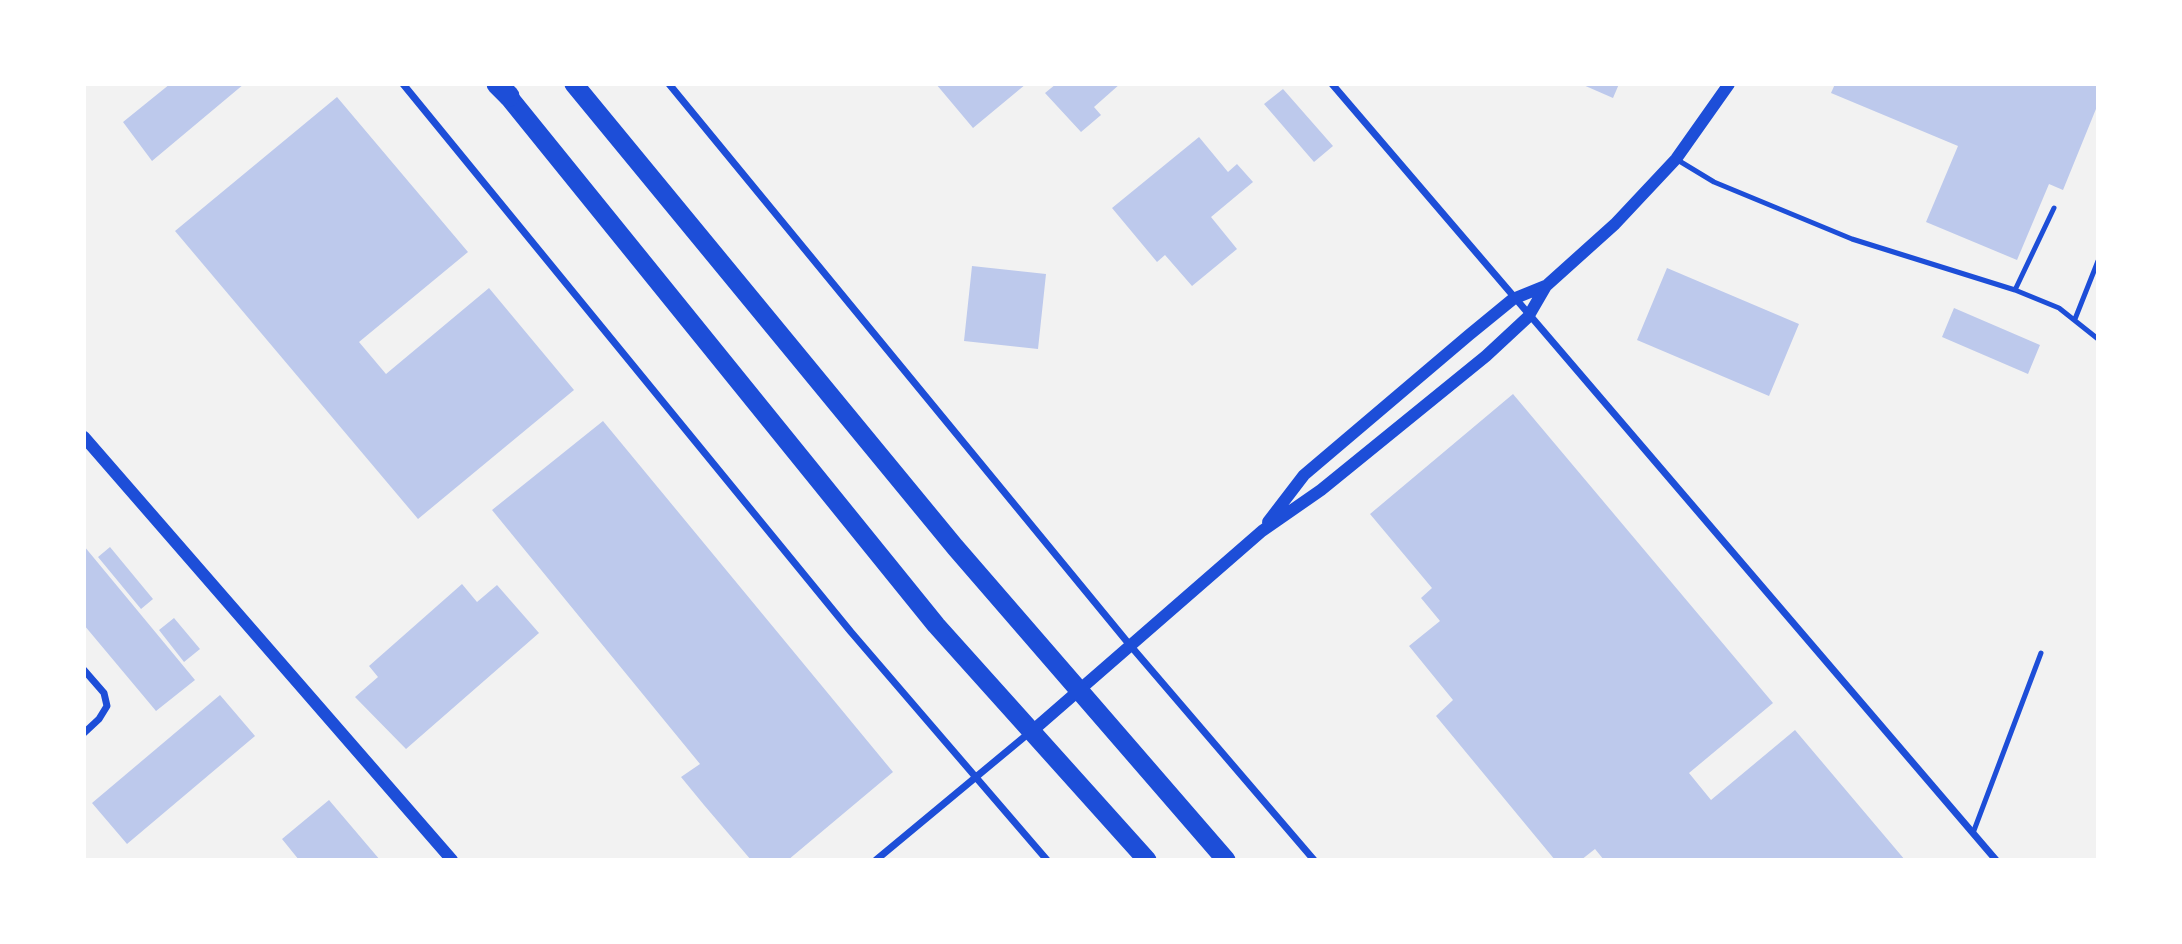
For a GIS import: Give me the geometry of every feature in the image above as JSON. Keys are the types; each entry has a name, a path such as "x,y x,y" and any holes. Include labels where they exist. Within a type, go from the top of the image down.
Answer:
{"highway":[{"path":"574,84 1077,690 1226,860"},
{"path":"501,88 912,598 1147,860"}],"street":[{"path":"403,84 975,780 1047,860"},
{"path":"669,84 1129,644 1314,860"},
{"path":"1332,84 1528,317 1996,860"},
{"path":"876,860 975,780 1262,531 1321,490 1486,356 1528,317 1546,286 1615,224 1675,159 1729,84"},
{"path":"1262,531 1304,475 1513,299 1546,286"},
{"path":"84,438 452,860"},
{"path":"84,670 103,693 107,706 99,719 84,733"}],"lane":[{"path":"1675,159 1714,182 1852,239 2015,290 2059,308 2098,339"},
{"path":"2015,290 2054,208"},
{"path":"2075,319 2098,261"},
{"path":"1973,833 2041,653"}],"building":[{"path":"170,84 244,84 152,161 123,122"},
{"path":"936,84 1026,84 973,128"},
{"path":"1056,84 1120,84 1094,107 1101,115 1081,132 1045,93"},
{"path":"1581,84 1619,84 1613,98"},
{"path":"1835,84 2098,84 2098,104 2063,190 2049,184 2017,260 1926,222 1958,146 1831,93"},
{"path":"1283,89 1333,146 1314,162 1264,104"},
{"path":"337,97 468,252 359,342 386,374 489,288 574,390 418,519 175,231"},
{"path":"1199,137 1228,172 1237,164 1253,182 1211,217 1237,249 1192,286 1165,255 1157,262 1112,208"},
{"path":"972,266 1046,274 1038,349 964,341"},
{"path":"1667,268 1799,324 1769,396 1637,340"},
{"path":"1954,308 2040,345 2028,374 1942,337"},
{"path":"1513,394 1773,703 1689,773 1711,800 1795,730 1905,860 1604,860 1595,849 1581,860 1555,860 1436,716 1453,700 1409,646 1440,621 1421,598 1432,588 1370,514"},
{"path":"603,421 893,772 788,860 751,860 704,805 681,777 700,764 492,510"},
{"path":"84,546 195,680 156,711 84,625"},
{"path":"110,547 153,599 141,609 98,557"},
{"path":"462,584 477,602 497,585 539,633 406,749 355,697 378,677 369,666"},
{"path":"174,618 200,649 184,662 159,630"},
{"path":"220,695 255,736 127,844 92,803"},
{"path":"329,800 380,860 299,860 282,839"}]}
